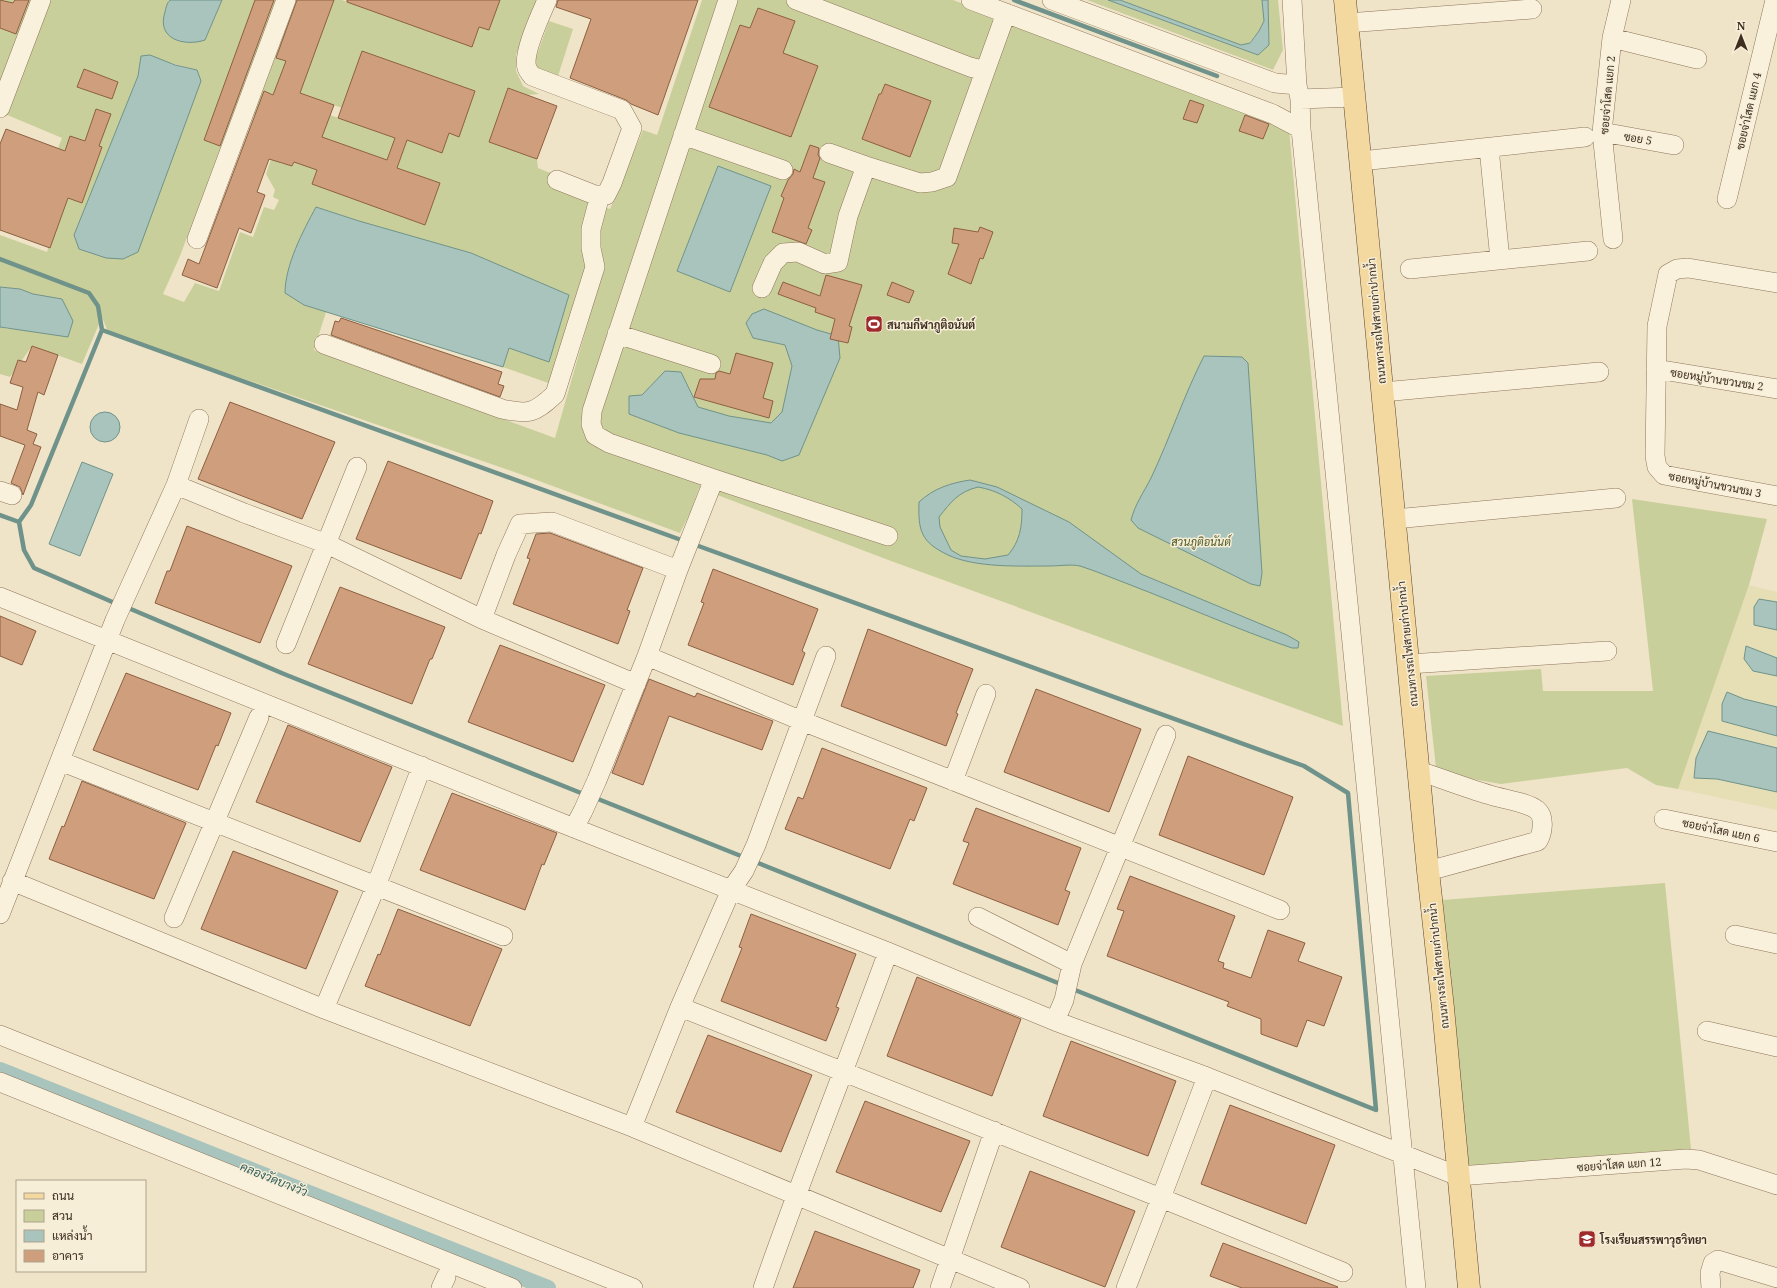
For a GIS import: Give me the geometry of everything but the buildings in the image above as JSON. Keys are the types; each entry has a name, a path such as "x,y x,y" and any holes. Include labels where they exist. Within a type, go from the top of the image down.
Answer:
{"main road":[{"name":"ถนนทางรถไฟสายเก่าปากน้ำ","path":"1345,0 1428,871 1443,1008 1468,1288"}],"street":[{"path":"0,108 41,0"},
{"path":"197,239 286,0"},
{"path":"547,0 534,30 527,56 527,68 532,76 622,110 632,128 612,183 606,195 596,195 557,180"},
{"path":"728,0 617,334 592,411 590,424 595,435 609,443 888,536"},
{"path":"796,0 970,67 985,71"},
{"path":"971,0 1248,104 1273,114 1301,129"},
{"path":"1052,0 1298,92 1354,97"},
{"path":"1292,0 1301,129 1416,1288"},
{"name":"ซอยจ่าโสด แยก 2","path":"1613,239 1594,134 1612,38 1621,0"},
{"name":"ซอยจ่าโสด แยก 4","path":"1727,199 1775,0"},
{"path":"1347,23 1532,9"},
{"path":"829,153 920,183 932,182 947,177 1006,13"},
{"path":"1612,38 1697,59"},
{"path":"1248,104 1257,76"},
{"name":"ซอย 5","path":"1360,161 1489,148 1594,134 1674,145"},
{"path":"683,135 783,170"},
{"path":"1489,148 1500,260"},
{"path":"762,288 773,263 783,253 798,252 825,264 838,262 848,216 866,166"},
{"path":"324,344 502,409 520,413 540,408 555,394 595,267 591,248 591,229 600,195"},
{"path":"1410,269 1588,251"},
{"path":"1656,369 1657,326 1668,274 1677,269 1688,268 1777,283"},
{"path":"617,334 711,364"},
{"name":"ซอยหมู่บ้านชวนชม 2","path":"1656,369 1777,389"},
{"name":"ซอยหมู่บ้านชวนชม 3","path":"1656,369 1655,456 1657,467 1660,471 1664,474 1777,496"},
{"path":"1383,392 1599,372"},
{"path":"0,914 130,585 176,485 198,419"},
{"path":"286,644 357,467"},
{"path":"574,828 583,811 636,684 680,564 714,479"},
{"path":"176,485 244,513 327,544 482,619 636,684"},
{"path":"1395,519 1616,498"},
{"path":"482,619 506,555 520,524 552,522 680,564"},
{"path":"0,597 574,828 888,952 1055,1021 1207,1077 1404,1156 1458,1176"},
{"path":"1409,664 1607,651"},
{"path":"646,656 802,721 1280,910"},
{"path":"632,1127 680,1007 731,890 744,871 756,846 826,656"},
{"path":"953,781 986,694"},
{"path":"174,918 259,717"},
{"path":"1055,1021 1064,1000 1072,964 1166,735"},
{"path":"60,761 504,936"},
{"path":"324,1009 376,886 422,766"},
{"path":"1419,771 1489,795 1528,806 1536,809 1541,815 1542,833 1538,841 1428,871"},
{"name":"ซอยจ่าโสด แยก 6","path":"1664,819 1777,842"},
{"path":"12,882 324,1009 632,1127 1020,1288"},
{"path":"978,917 1072,964"},
{"path":"1735,936 1777,944"},
{"path":"763,1288 795,1195 844,1072 888,952"},
{"path":"680,1007 1162,1198 1343,1272"},
{"path":"1707,1031 1777,1047"},
{"path":"0,1035 633,1288"},
{"path":"1126,1288 1162,1198 1207,1077"},
{"path":"0,1082 512,1288"},
{"path":"940,1288 994,1131"},
{"name":"ซอยจ่าโสด แยก 12","path":"1458,1176 1686,1159 1699,1160 1777,1185"},
{"path":"1711,1288 1710,1273 1713,1263 1718,1260 1777,1278"}],"shaded area":[{"path":"1749,585 1777,592 1777,602 1759,599 1754,607 1754,625 1777,630 1777,658 1746,646 1753,671 1777,676 1777,707 1744,699 1727,692 1722,704 1722,721 1777,736 1777,748 1708,731 1694,777 1717,779 1777,792 1777,810 1678,789"}],"green space":[{"path":"0,0 33,0 0,90"},
{"name":"สวนภูติอนันต์","path":"49,0 169,0 168,2 205,40 222,0 276,0 180,256 163,294 184,302 195,283 219,291 240,232 253,237 264,207 274,210 279,200 273,197 275,190 266,174 276,144 284,148 280,163 293,166 299,152 319,147 330,115 395,138 387,160 328,139 312,184 425,225 440,183 397,168 407,140 442,153 447,139 416,128 418,122 459,136 475,91 363,51 392,126 278,85 275,95 266,92 257,116 250,112 295,0 342,0 472,46 479,27 500,0 537,0 516,55 516,71 523,86 539,94 528,95 508,88 489,142 537,159 538,168 555,175 558,189 584,201 610,209 643,130 657,135 702,0 953,0 1289,129 1343,726 891,561 699,488 691,511 680,533 520,474 108,332 102,317 82,364 32,346 10,377 0,374 0,327 8,329 62,299 33,294 20,289 0,287 0,235 47,252 61,207 38,199 62,138 5,114","holes":["141,56 197,70 74,235 138,76","316,207 470,253 569,295 509,348 503,367 551,384 587,266 602,273 555,438 314,350 326,312"]},
{"path":"1087,0 1108,0 1258,55 1269,44 1268,0 1278,0 1283,50 1273,70"},
{"path":"1120,0 1262,0 1264,21 1259,31 1249,43 1241,45"},
{"path":"549,21 573,29 558,76 534,68 534,63"},
{"path":"1632,499 1767,519 1749,585 1678,789 1656,785 1627,768 1501,784 1460,777 1436,768 1426,676 1541,669 1543,691 1653,691"},
{"path":"1665,883 1691,1149 1469,1166 1442,900"}],"water":[{"path":"170,0 222,0 205,40 197,42 181,41 168,35 164,29 163,21 166,7"},
{"path":"1108,0 1120,0 1241,45 1250,43 1259,31 1264,21 1262,0 1268,0 1269,45 1258,55"},
{"path":"150,55 175,65 197,70 201,81 138,252 123,259 106,258 79,249 74,235 138,76 141,56"},
{"path":"718,166 771,186 730,292 677,271"},
{"path":"316,207 471,253 569,295 549,362 509,348 503,367 304,305 285,293 291,260 300,237"},
{"path":"0,287 20,289 33,294 62,299 73,321 68,337 0,327"},
{"path":"764,309 817,330 838,336 840,358 799,455 782,461 767,455 679,433 629,414 629,396 642,395 665,371 681,372 698,407 729,416 771,423 782,412 792,366 785,345 753,338 746,323 752,314"},
{"path":"1204,356 1242,357 1248,363 1262,573 1260,586 1251,584 1138,528 1131,520 1137,503 1158,463"},
{"path":"105,412 116,416 120,427 116,438 105,442 94,438 90,427 94,416"},
{"path":"82,462 113,474 80,556 49,544"},
{"path":"970,480 997,487 1069,522 1141,574 1287,635 1299,642 1298,648 1292,648 1250,633 1080,566 984,564 959,559 948,555 932,545 923,534 919,521 919,502 937,490","holes":["978,487 1002,495 1022,509 1022,522 1018,539 1008,555 985,559 961,556 951,550 940,527 939,517 951,502 960,495 971,489"]},
{"path":"1759,599 1777,602 1777,630 1754,625 1754,607"},
{"path":"1746,646 1777,658 1777,676 1753,671 1744,659"},
{"path":"1727,692 1744,699 1777,707 1777,736 1722,721 1722,704"},
{"path":"1708,731 1777,748 1777,792 1717,779 1694,778 1696,758"}],"waterway":[{"path":"1014,0 1217,76"},
{"path":"0,259 89,293 98,306 102,330 684,541"},
{"path":"19,522 31,505 102,330"},
{"path":"0,515 19,522 24,550 34,568 117,604"},
{"path":"693,544 1304,766 1348,793 1376,1110 1070,988"},
{"path":"126,607 284,674 586,795"},
{"path":"593,797 746,858"},
{"path":"753,861 1063,985"},
{"name":"คลองวัดบางวัว","path":"0,1070 548,1288"}],"place":[{"name":"สนามกีฬาภูติอนันต์","path":"874,324"},
{"name":"โรงเรียนสรรพาวุธวิทยา","path":"1587,1239"}]}
